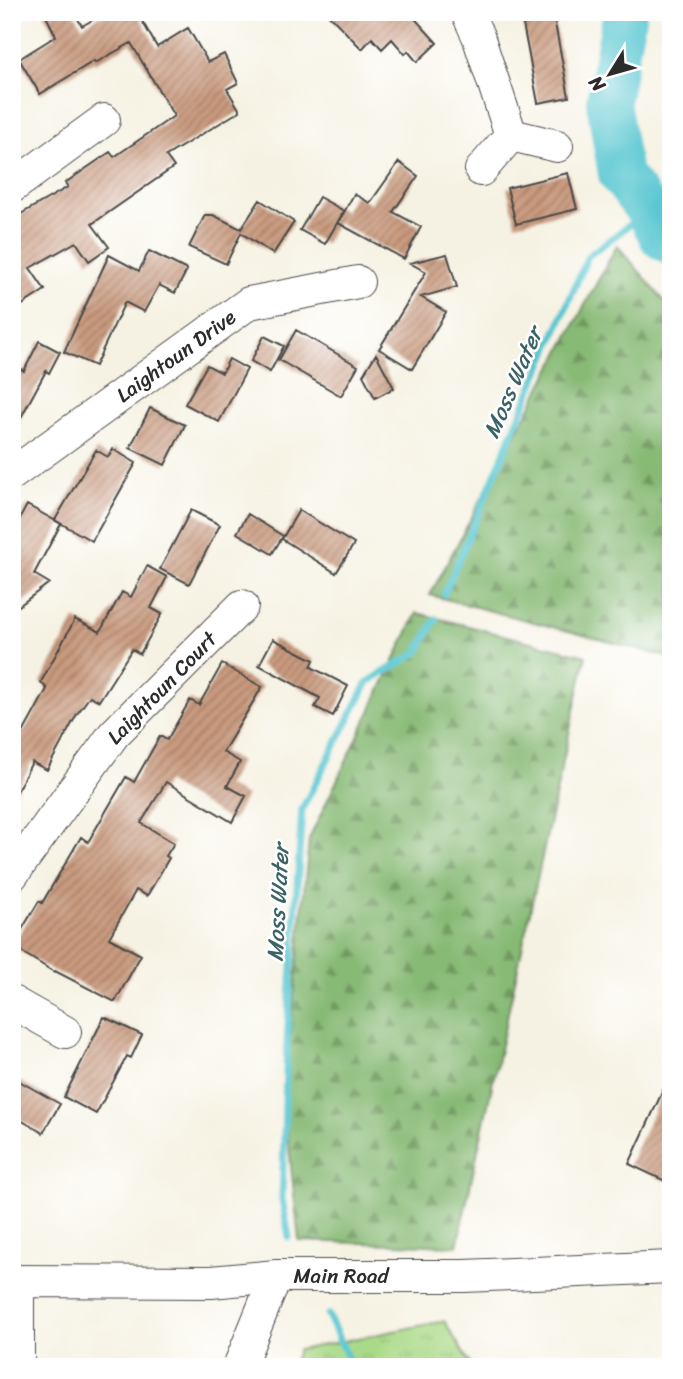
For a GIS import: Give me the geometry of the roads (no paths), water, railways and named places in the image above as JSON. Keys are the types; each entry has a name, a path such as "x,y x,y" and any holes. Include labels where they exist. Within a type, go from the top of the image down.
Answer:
{"street":[{"path":"467,12 478,36 511,135"},
{"path":"12,187 104,120"},
{"path":"511,135 557,146"},
{"path":"481,170 511,135"},
{"name":"Laightoun Drive","path":"12,474 249,303 358,282"},
{"name":"Laightoun Court","path":"12,875 114,734 242,606"},
{"path":"12,1002 65,1032"},
{"name":"Main Road","path":"15,1281 211,1282 276,1276 464,1276 671,1267"},
{"path":"239,1367 276,1276"},
{"path":"15,1281 18,1367"}],"waterway":[{"path":"625,12 608,102 620,174 648,211 661,237 671,243"},
{"name":"Moss Water","path":"444,594 588,256 648,211"},
{"name":"Moss Water","path":"289,1237 282,1199 287,1044 302,809 368,682 418,652 436,619"},
{"name":"Moss Water","path":"328,1315 352,1367"}]}
